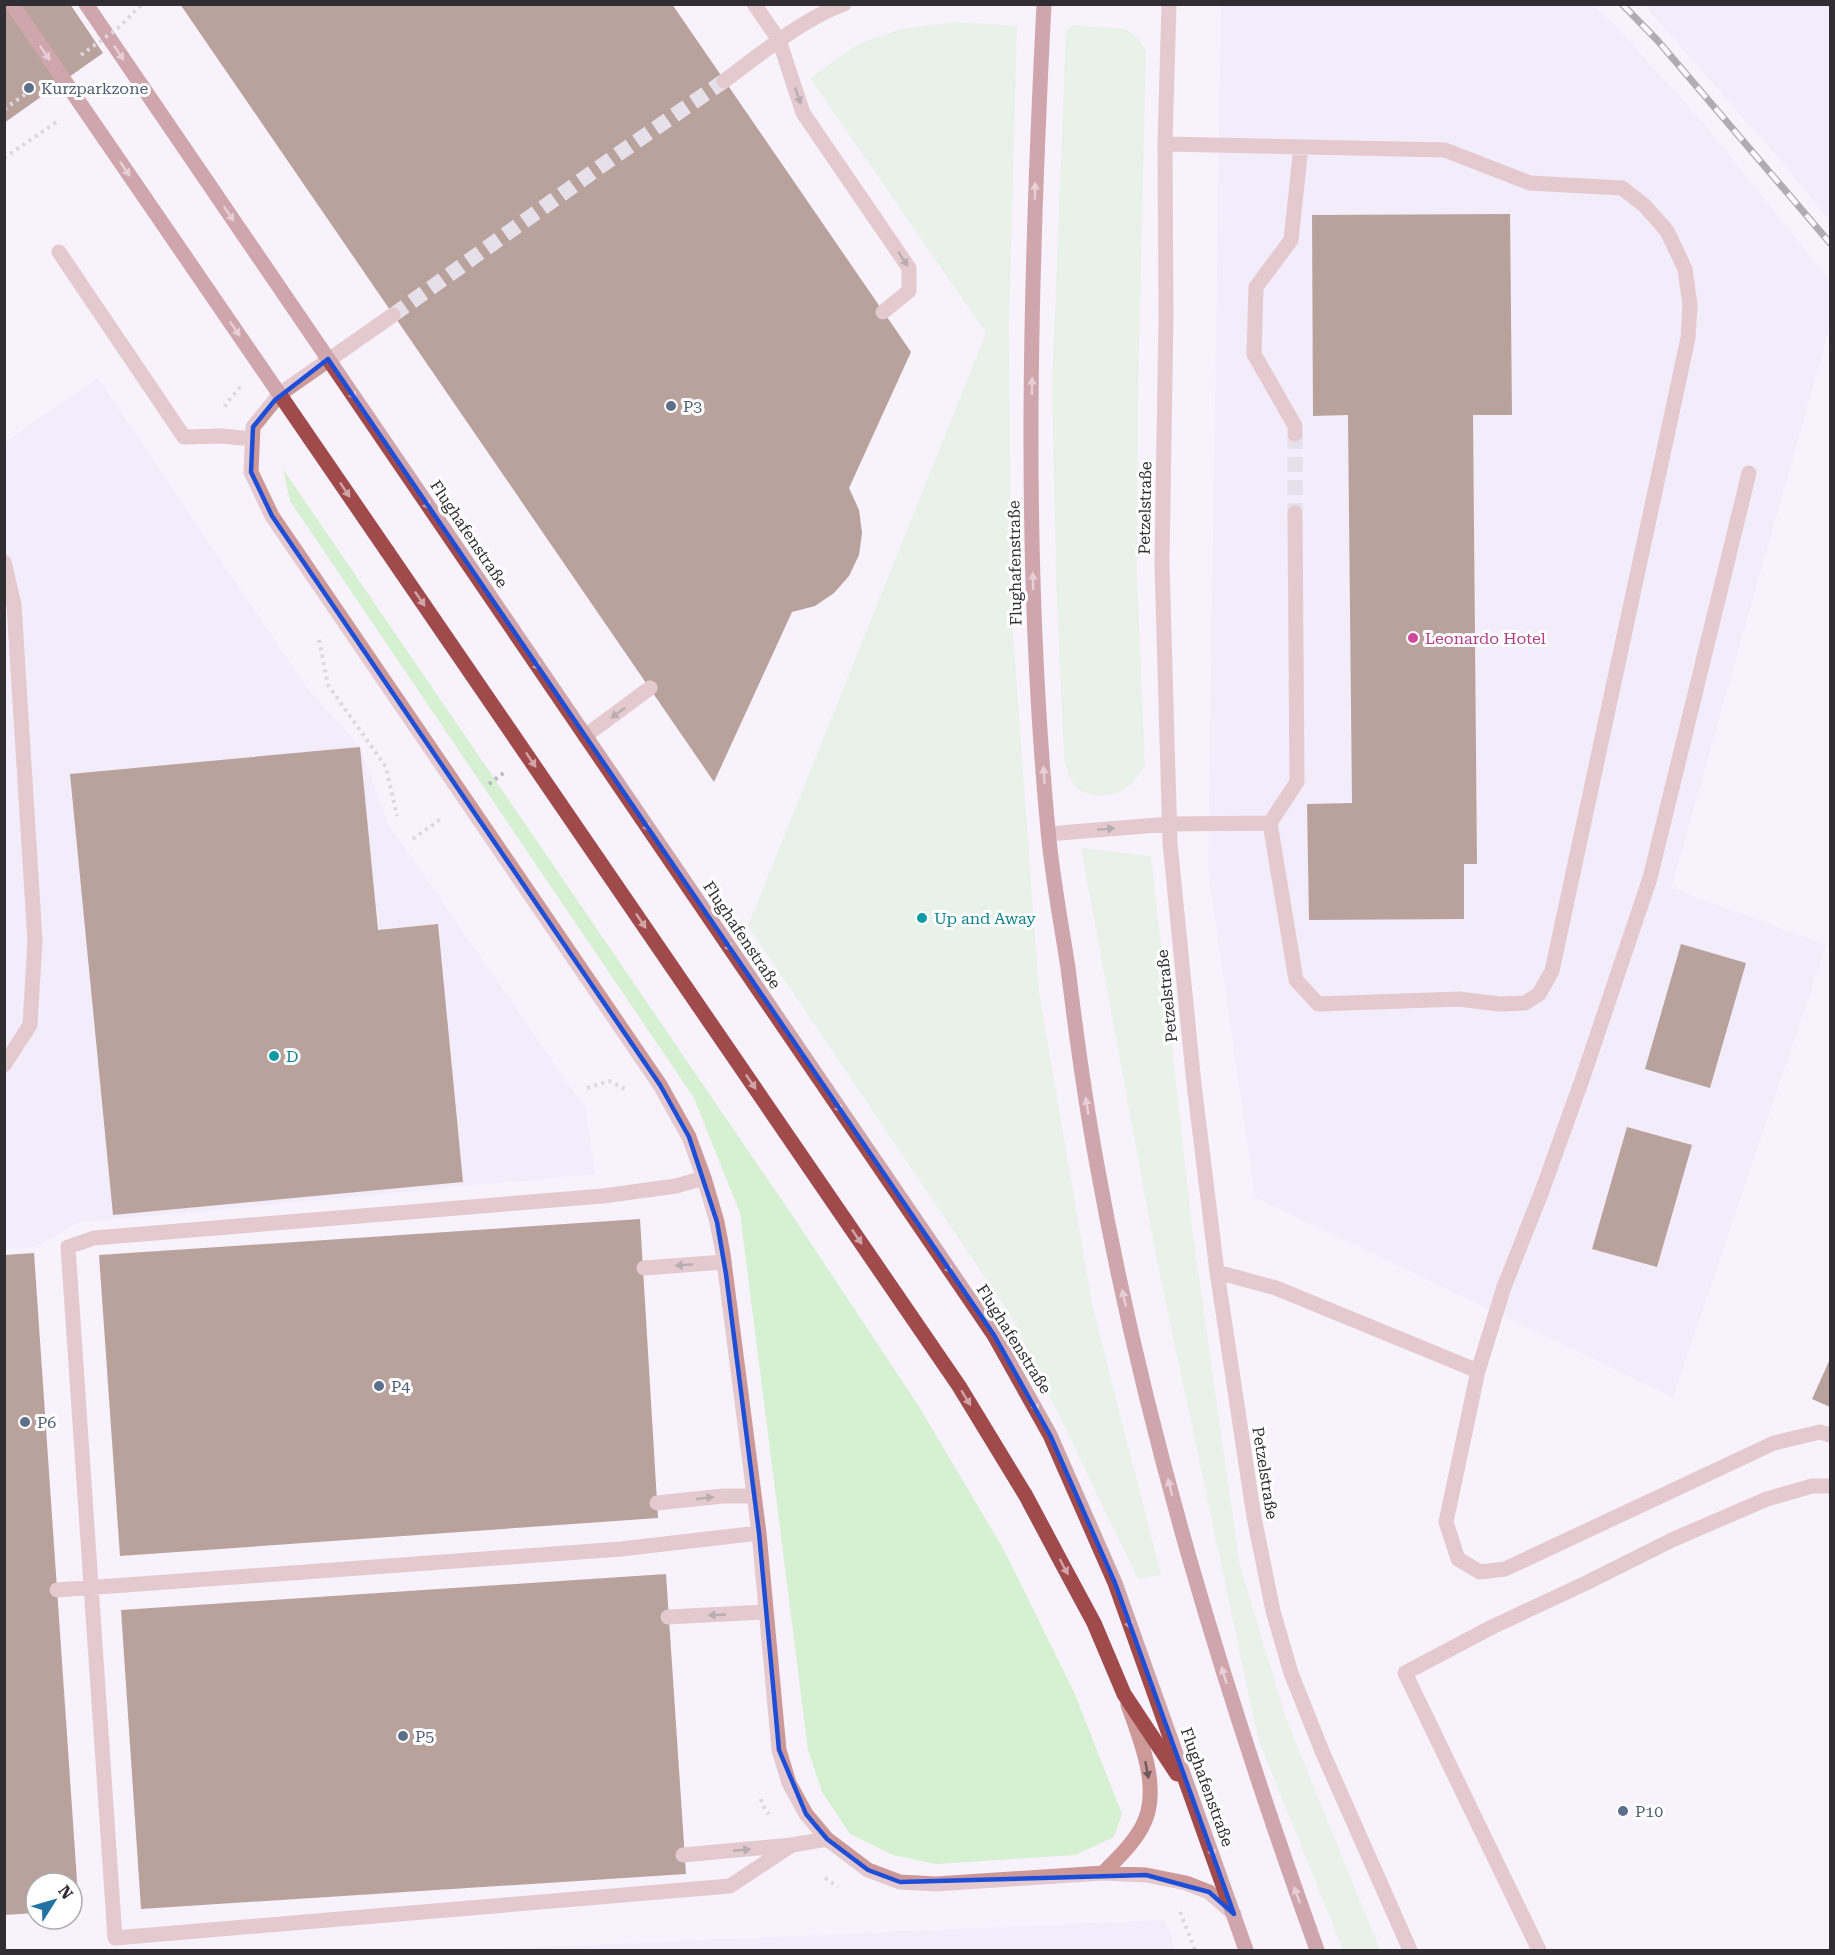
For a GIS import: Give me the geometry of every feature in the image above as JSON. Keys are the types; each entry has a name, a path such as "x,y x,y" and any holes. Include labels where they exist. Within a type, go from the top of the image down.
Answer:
{"main road":[{"path":"12,4 959,1386 1026,1496 1094,1623 1124,1694 1191,1794"},
{"name":"Flughafenstraße","path":"86,4 994,1335 1023,1384 1060,1456 1115,1583 1246,1950"},
{"name":"Flughafenstraße","path":"1044,4 1036,162 1031,447 1033,604 1048,834 1081,1070 1097,1166 1145,1392 1207,1622 1267,1808 1317,1950"}],"street":[{"path":"754,4 779,40 803,113 909,268 909,291 883,312"},
{"path":"724,81 779,40 833,8 844,4"},
{"name":"Petzelstraße","path":"1170,4 1165,144 1166,315 1162,564 1169,824 1194,1083 1217,1272 1252,1505 1273,1611 1292,1673 1323,1751 1410,1950"},
{"path":"1165,144 1445,150 1530,183 1622,188 1644,205 1667,231 1685,269 1690,304 1688,338 1552,971 1539,994 1525,1003 1499,1004 1459,999 1318,1004 1296,980 1270,823 1297,782 1296,513"},
{"path":"1295,434 1295,426 1254,354 1255,298 1256,288 1291,240 1301,147"},
{"path":"59,252 184,436 252,439"},
{"path":"393,315 328,359 275,400 253,427 251,472 272,516 660,1085 689,1137 717,1222 724,1262 759,1533 779,1750 789,1783 806,1814 827,1839 868,1870 900,1882 936,1884 1103,1873 1146,1875 1186,1883 1209,1892 1234,1914"},
{"path":"1749,473 1650,878 1580,1088 1504,1287 1478,1371 1446,1522 1458,1559 1480,1572 1505,1569 1774,1443 1820,1432 1830,1435"},
{"path":"4,562 14,605 34,941 30,1025 4,1065"},
{"path":"585,736 650,688"},
{"path":"1048,834 1169,824 1270,823"},
{"path":"704,1178 676,1186 603,1196 94,1238 68,1247 115,1938 730,1886 792,1845"},
{"path":"644,1268 724,1262"},
{"path":"1217,1272 1276,1288 1478,1371"},
{"path":"1539,1950 1405,1672 1492,1627 1684,1535 1767,1499 1812,1486 1830,1486"},
{"path":"657,1503 723,1496 754,1496"},
{"path":"57,1590 621,1549 759,1533"},
{"path":"668,1617 766,1612"},
{"path":"1103,1873 1123,1853 1142,1826 1149,1806 1149,1780 1140,1739 1124,1694"},
{"path":"683,1855 792,1845 827,1839"}],"path":[{"path":"587,1088 609,1081 628,1092"},
{"path":"760,1796 763,1806 792,1845 831,1884 840,1888"},
{"path":"1179,1911 1195,1950"}],"highlighted area":[{"path":"328,359 994,1335 1050,1435 1115,1583 1234,1914 1209,1892 1146,1875 900,1882 868,1870 827,1839 806,1814 779,1750 759,1533 726,1274 717,1222 689,1137 660,1085 272,516 251,472 253,427 275,400"}],"shaded area":[{"path":"1221,5 1592,5 1612,22 1705,125 1830,281 1830,326 1671,888 1826,945 1673,1397 1255,1197 1208,869"},
{"path":"1644,5 1830,5 1830,222 1789,170"},
{"path":"98,378 305,686 360,747 388,824 585,1108 595,1174 78,1223 35,1247 5,1249 5,442"},
{"path":"1164,1920 1176,1950 473,1950"}],"green space":[{"path":"956,22 1017,26 1009,323 1011,606 1039,991 1092,1304 1161,1575 1138,1579 1011,1316 748,926 986,333 810,78 858,44 901,29"},
{"path":"1073,25 1126,29 1137,37 1146,51 1138,392 1137,578 1145,765 1132,784 1120,792 1106,795 1079,790 1064,760 1056,577 1052,387 1066,30"},
{"path":"283,469 792,1215 918,1405 1004,1550 1074,1692 1122,1814 1114,1837 1075,1855 936,1864 893,1855 850,1834 822,1792 808,1750 740,1213 694,1098 290,501"},
{"path":"1081,848 1151,856 1192,1228 1240,1566 1286,1718 1380,1950 1343,1950 1258,1739 1156,1256"}],"building":[{"name":"Kurzparkzone","path":"4,4 70,4 103,53 4,123"},
{"name":"P3","path":"180,4 672,4 911,352 849,488 859,510 862,533 859,555 849,576 834,593 815,606 792,612 714,782"},
{"name":"Leonardo Hotel","path":"1510,214 1512,415 1473,415 1477,864 1464,864 1464,919 1309,920 1307,804 1352,803 1348,415 1313,416 1312,215"},
{"name":"D","path":"360,747 378,930 438,924 463,1182 113,1215 70,774"},
{"path":"1681,944 1746,963 1710,1088 1645,1069"},
{"path":"1627,1127 1692,1145 1657,1267 1592,1249"},
{"name":"P4","path":"640,1219 658,1518 120,1556 99,1255"},
{"name":"P6","path":"34,1253 76,1871 24,1871 24,1914 4,1915 4,1255"},
{"path":"1830,1359 1830,1407 1812,1399"},
{"name":"P5","path":"666,1574 686,1874 141,1909 121,1610"}],"tunnel":[{"path":"393,315 724,81"},
{"path":"1295,434 1295,513"}],"railway":[{"path":"1622,4 1658,41 1830,243"}],"place":[{"name":"Kurzparkzone","path":"29,88"},
{"name":"P3","path":"671,406"},
{"name":"Leonardo Hotel","path":"1413,638"},
{"name":"Up and Away","path":"922,918"},
{"name":"D","path":"274,1056"},
{"name":"P4","path":"379,1386"},
{"name":"P6","path":"25,1422"},
{"name":"P5","path":"403,1736"},
{"name":"P10","path":"1623,1811"}]}
